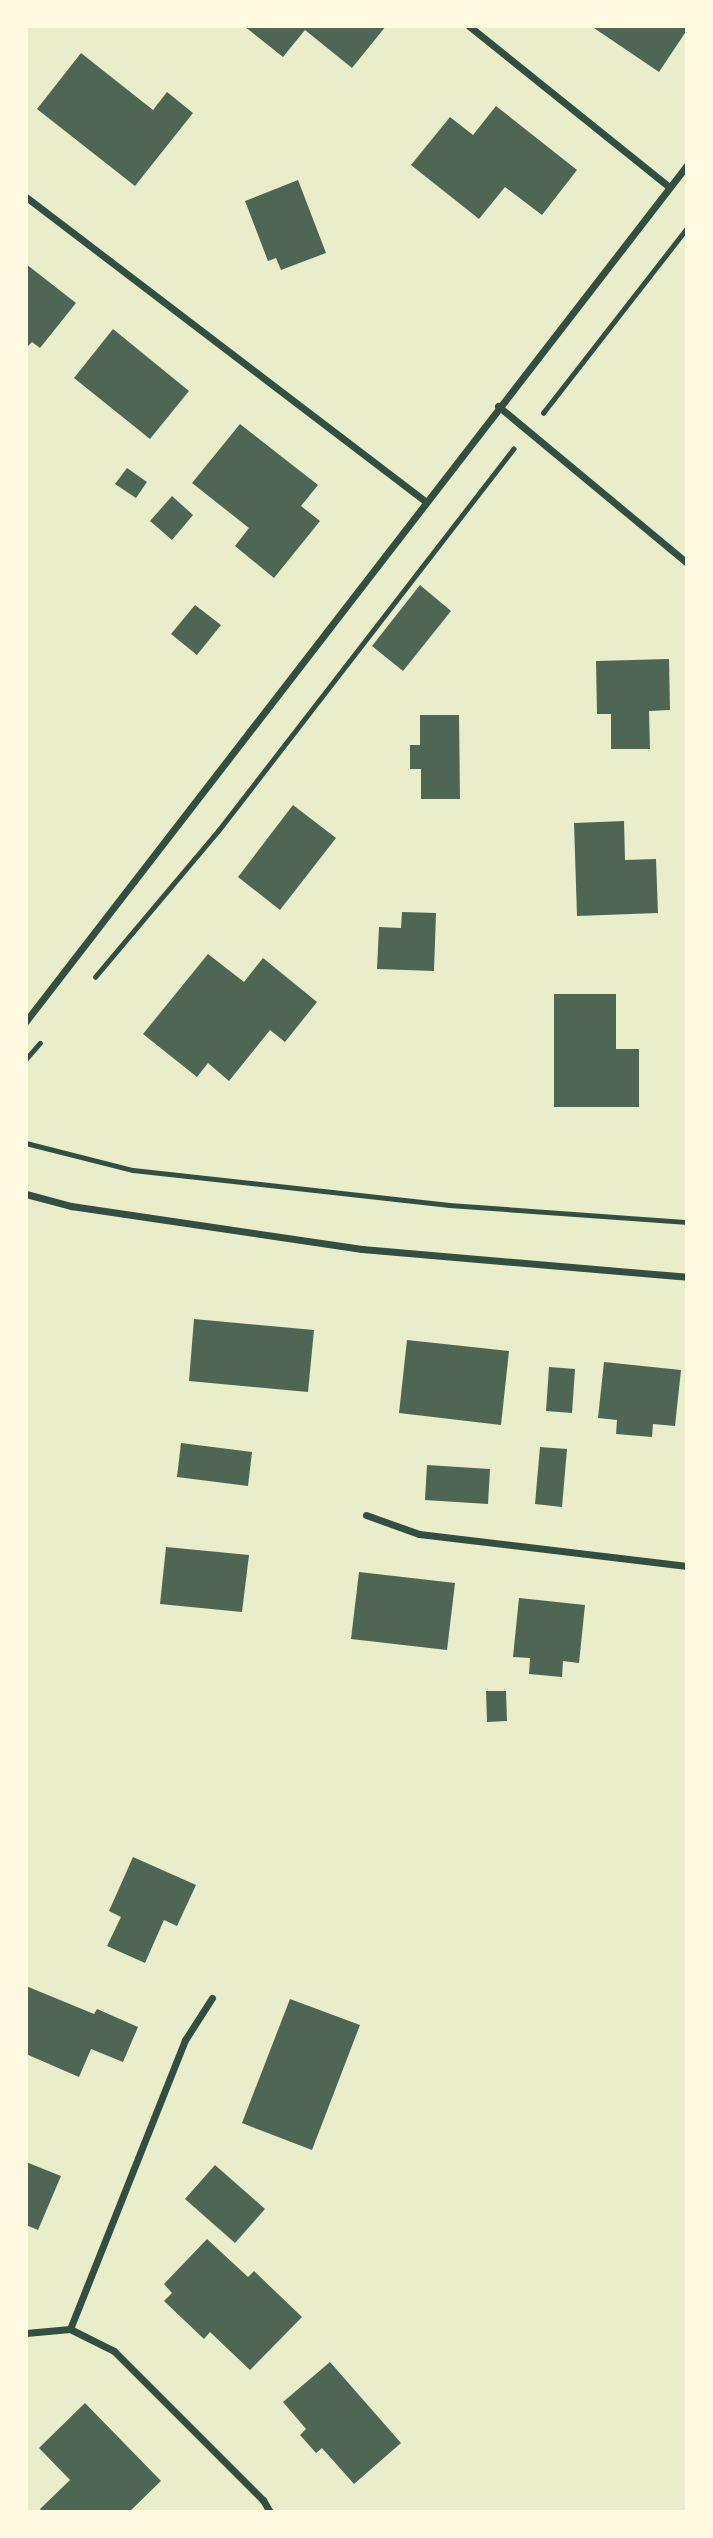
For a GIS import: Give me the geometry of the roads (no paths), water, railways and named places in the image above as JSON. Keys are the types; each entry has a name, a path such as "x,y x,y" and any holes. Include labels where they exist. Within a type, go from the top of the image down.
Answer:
{"street":[{"path":"469,26 669,187"},
{"path":"26,1021 687,164"},
{"path":"26,197 425,501"},
{"path":"498,406 687,563"},
{"path":"26,1194 71,1206 362,1249 687,1277"},
{"path":"366,1515 419,1534 687,1566"},
{"path":"71,2329 184,2040 212,1998"},
{"path":"26,2333 71,2329 114,2351 263,2500 270,2512"}]}
